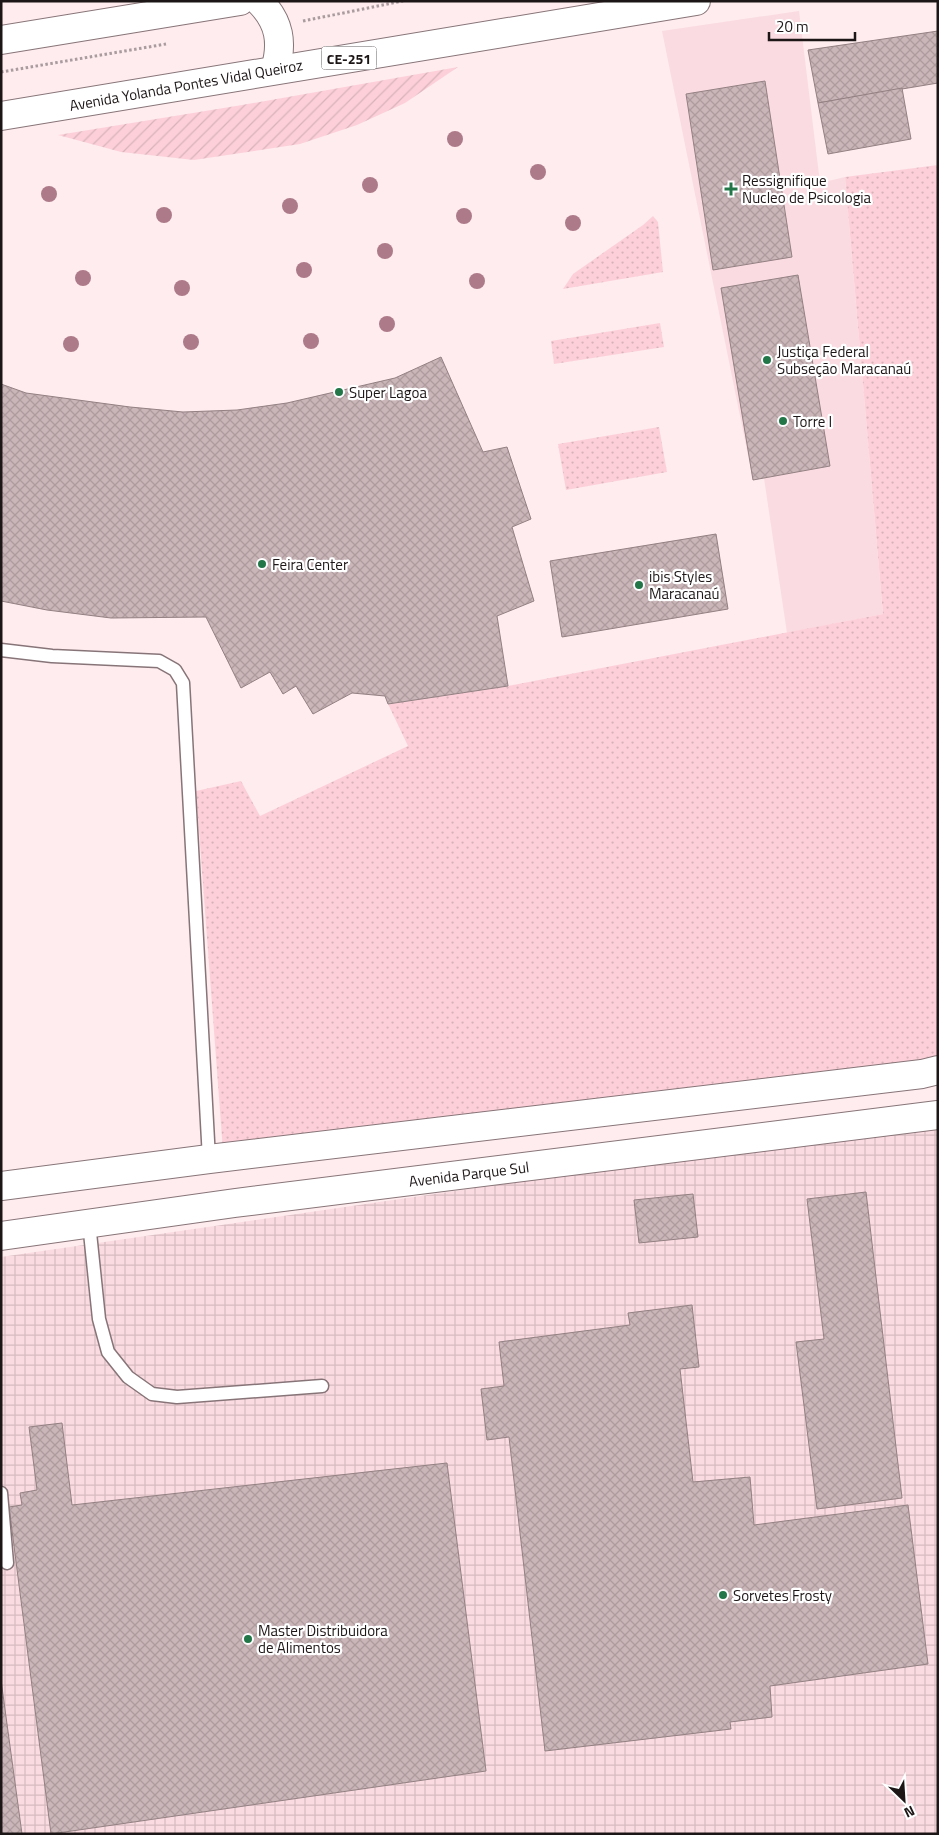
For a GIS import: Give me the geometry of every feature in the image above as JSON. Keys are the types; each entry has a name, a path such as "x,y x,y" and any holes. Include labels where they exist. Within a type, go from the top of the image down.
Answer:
{"street":[{"path":"1,40 240,1"},
{"path":"259,1 271,15 280,40 275,70"},
{"name":"Avenida Yolanda Pontes Vidal Queiroz","path":"1,116 696,1"},
{"path":"1,1186 932,1066"},
{"name":"Avenida Parque Sul","path":"1,1236 234,1203 938,1114"}],"lane":[{"path":"1,650 52,656 159,662 175,670 182,683 209,1159"},
{"path":"90,1223 99,1319 108,1352 128,1377 152,1394 177,1397 322,1386"},
{"path":"1,1493 7,1563"}],"shaded area":[{"path":"799,11 820,183 845,177 883,614 787,633 764,478 753,480 662,31"},
{"path":"458,67 405,103 357,125 300,144 194,160 121,152 58,135 242,105"},
{"path":"938,165 938,1062 223,1151 196,791 241,781 260,816 408,746 388,704 508,686 883,614 845,177"},
{"path":"653,216 658,222 663,272 563,289 573,274"},
{"path":"660,323 664,347 554,364 551,341"},
{"path":"659,427 667,472 566,490 558,444"},
{"path":"938,1121 938,1834 1,1834 1,1257"}],"building":[{"path":"938,31 938,83 818,103 808,50"},
{"path":"765,81 792,257 713,270 686,94"},
{"path":"902,88 911,139 828,154 818,103"},
{"name":"Torre I","path":"798,275 830,466 753,480 721,288"},
{"name":"Feira Center","path":"441,357 483,452 507,447 531,519 512,527 534,601 497,616 508,686 388,704 385,696 352,693 313,714 296,686 283,694 270,672 241,688 206,617 111,618 47,610 1,601 1,384 26,393 130,407 183,412 237,410 287,403 395,378"},
{"name":"ibis Styles Maracanaú","path":"716,534 728,609 562,637 550,561"},
{"path":"866,1192 902,1498 817,1509 796,1342 824,1339 807,1199"},
{"path":"693,1194 698,1237 639,1243 634,1200"},
{"name":"Sorvetes Frosty","path":"692,1305 699,1367 680,1369 693,1482 750,1477 754,1525 908,1505 928,1664 770,1686 772,1717 730,1722 731,1729 545,1751 509,1437 487,1440 481,1389 504,1386 499,1342 630,1325 628,1313"},
{"name":"Master Distribuidora de Alimentos","path":"62,1423 72,1505 447,1463 486,1771 51,1834 9,1507 22,1505 20,1493 37,1490 29,1427"},
{"path":"1,1680 22,1834 1,1834"}],"place":[{"name":"Ressignifique Nucleo de Psicologia","path":"731,189"},
{"name":"Justiça Federal Subseção Maracanaú","path":"767,360"},
{"name":"Super Lagoa","path":"339,392"},
{"name":"Torre I","path":"783,421"},
{"name":"Feira Center","path":"262,564"},
{"name":"ibis Styles Maracanaú","path":"639,585"},
{"name":"Sorvetes Frosty","path":"723,1595"},
{"name":"Master Distribuidora de Alimentos","path":"248,1639"}]}
